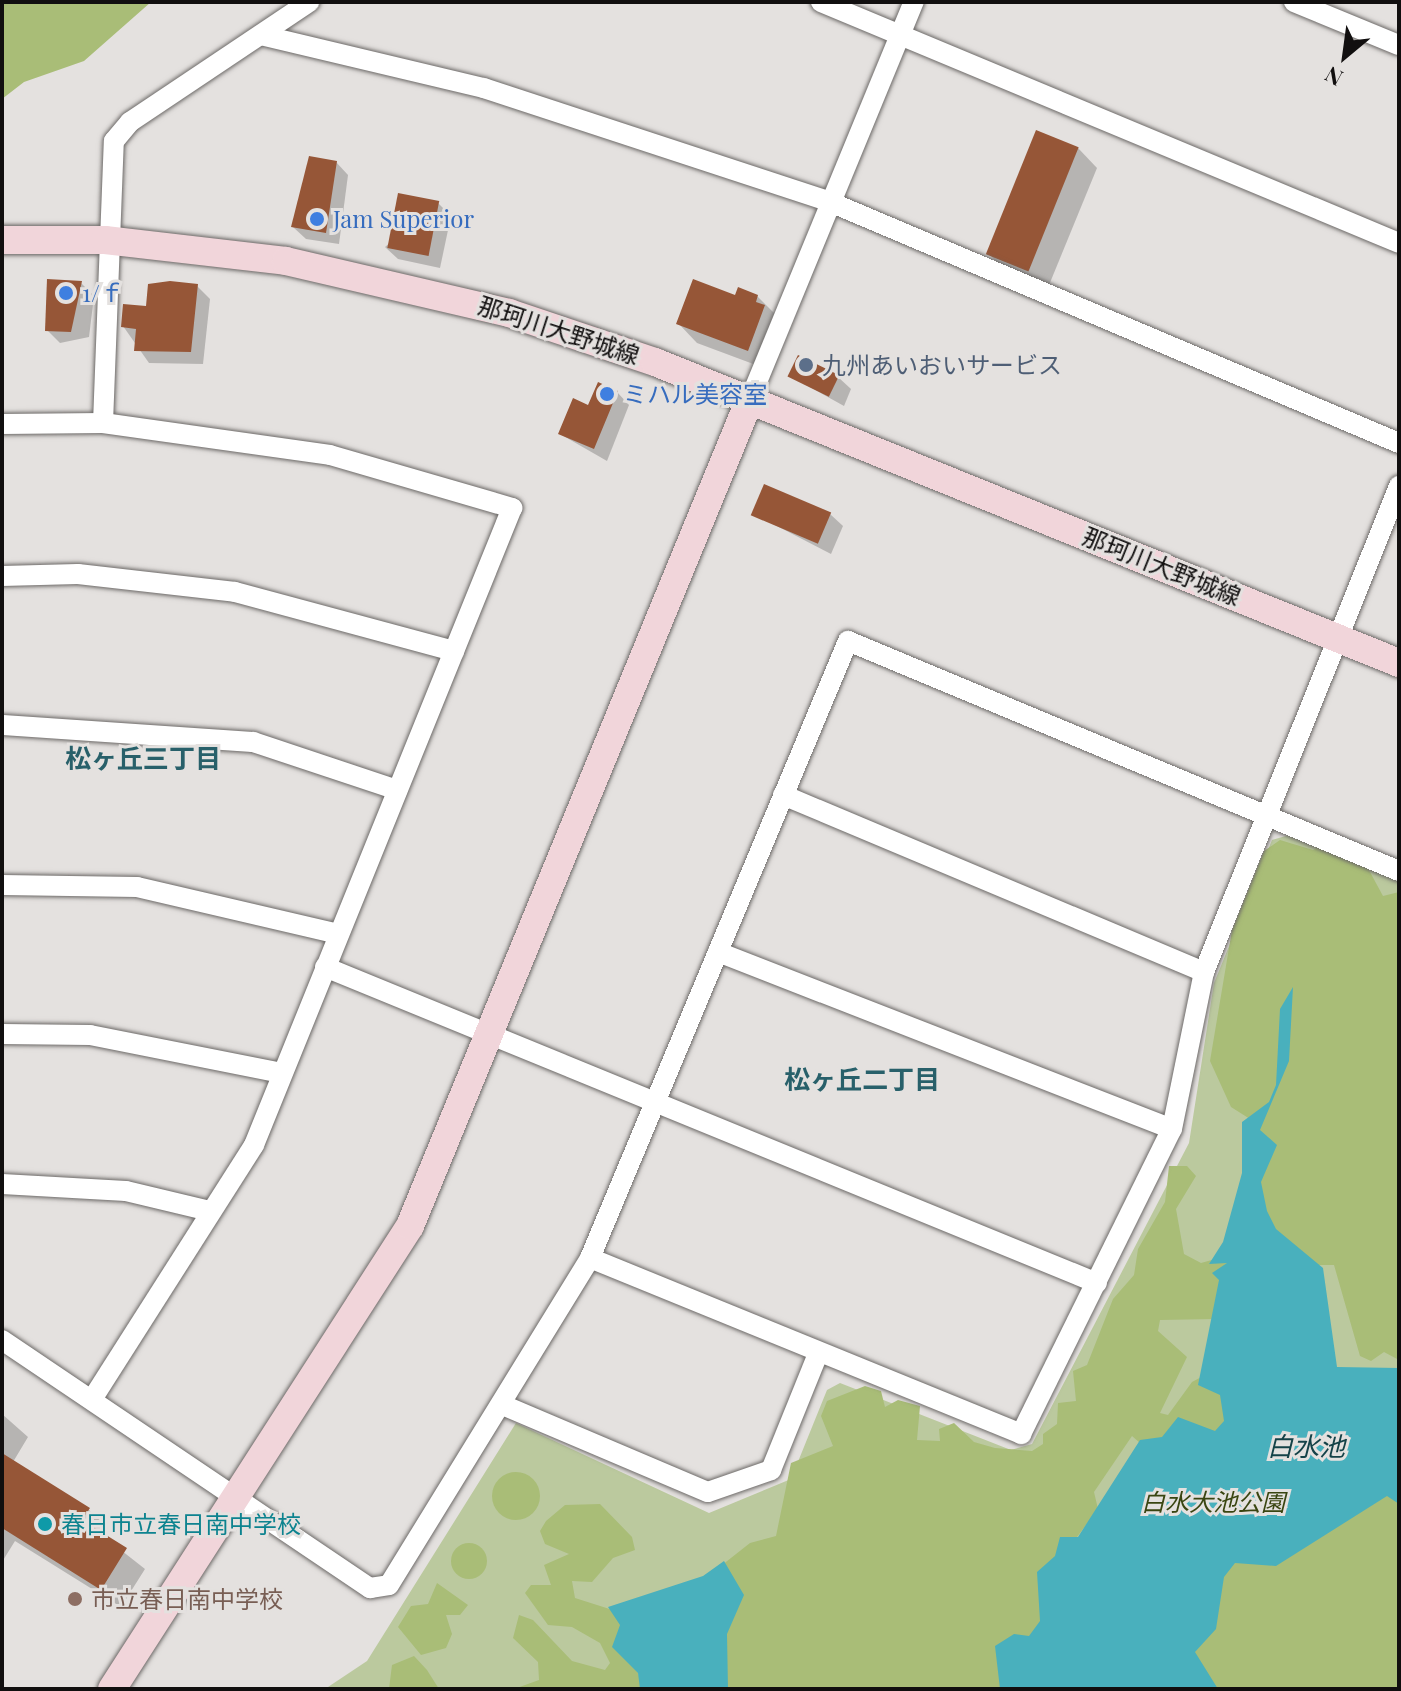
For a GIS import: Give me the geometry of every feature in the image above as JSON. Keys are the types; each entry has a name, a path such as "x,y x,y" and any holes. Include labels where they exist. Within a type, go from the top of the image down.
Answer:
{"main road":[{"name":"那珂川大野城線","path":"2,240 105,240 286,261 429,290 574,333 750,399 1399,663"},
{"path":"112,1689 410,1226 493,1037 750,399"}],"street":[{"path":"103,423 105,240 114,141 130,122 309,2"},
{"path":"821,2 902,33 1399,243"},
{"path":"750,399 914,2"},
{"path":"1294,2 1399,45"},
{"path":"261,35 484,88 830,202 1399,443"},
{"path":"2,424 103,423 330,455 512,508 254,1145 94,1396"},
{"path":"590,1258 817,1356 1021,1434 1172,1129 1204,972 1264,814 1399,486"},
{"path":"2,576 78,574 235,592 454,651"},
{"path":"2,1340 94,1396 237,1499 370,1588 389,1585 505,1406 590,1258 848,641 1399,871"},
{"path":"2,725 253,742 397,790"},
{"path":"783,795 1204,972"},
{"path":"2,885 137,887 339,934"},
{"path":"718,952 1172,1129"},
{"path":"325,967 1097,1283"},
{"path":"2,1034 90,1035 282,1073"},
{"path":"2,1184 126,1191 210,1211"},
{"path":"505,1406 708,1492 771,1470 817,1356"}],"green space":[{"path":"2,2 151,2 84,61 24,82 2,99"},
{"name":"白水大池公園","path":"1289,835 1399,880 1399,1689 325,1689 367,1661 516,1423 709,1513 791,1479 827,1390 840,1383 1011,1450 1032,1444 1189,1143 1214,983 1272,840"},
{"path":"1280,840 1313,850 1324,844 1364,861 1383,896 1399,892 1399,1360 1384,1352 1371,1361 1360,1356 1334,1265 1314,1265 1269,1233 1250,1119 1231,1107 1210,1061 1232,930 1264,851"},
{"path":"1169,1166 1187,1166 1196,1176 1176,1209 1184,1254 1201,1263 1233,1254 1216,1319 1160,1320 1158,1331 1187,1357 1160,1413 1168,1415 1192,1382 1207,1374 1236,1410 1224,1437 1147,1449 1132,1436 1094,1492 1098,1509 1047,1577 1052,1614 1007,1689 717,1689 717,1569 750,1543 776,1536 791,1463 833,1446 821,1416 827,1401 865,1386 881,1391 885,1407 898,1400 920,1406 917,1440 940,1441 939,1429 954,1423 974,1442 995,1448 1032,1451 1043,1444 1043,1434 1057,1424 1058,1403 1076,1401 1073,1371 1087,1365 1113,1299 1134,1275 1138,1249 1165,1202"},
{"path":"516,1472 533,1479 540,1496 533,1513 516,1520 499,1513 492,1496 499,1479"},
{"path":"1399,1473 1399,1689 1203,1689 1182,1649 1208,1569"},
{"path":"600,1504 632,1537 635,1550 613,1558 592,1582 572,1581 575,1598 619,1612 643,1689 514,1689 539,1680 538,1662 513,1638 519,1615 533,1620 572,1661 605,1670 610,1663 600,1643 572,1627 548,1625 525,1593 531,1585 551,1585 544,1565 569,1554 545,1544 540,1531 546,1521 565,1505"},
{"path":"469,1543 482,1548 487,1561 482,1574 469,1579 456,1574 451,1561 456,1548"},
{"path":"437,1583 468,1605 460,1615 446,1615 452,1634 446,1648 421,1655 398,1627 411,1606 428,1604"},
{"path":"414,1656 439,1689 389,1689 392,1665"}],"water":[{"name":"白水池","path":"1293,987 1289,1061 1260,1130 1277,1145 1261,1182 1267,1211 1276,1229 1323,1268 1337,1367 1399,1368 1399,1504 1387,1496 1276,1566 1235,1563 1224,1577 1216,1629 1195,1652 1218,1689 1000,1689 995,1646 1014,1634 1029,1636 1040,1621 1037,1572 1055,1556 1060,1537 1078,1537 1140,1440 1162,1437 1178,1417 1215,1431 1224,1421 1220,1395 1198,1385 1219,1280 1212,1273 1227,1263 1209,1264 1223,1242 1242,1173 1242,1122 1269,1102 1276,1085 1280,1009"},
{"path":"724,1561 744,1595 727,1634 728,1689 640,1689 638,1673 612,1647 620,1625 608,1607 703,1576"}],"building":[{"path":"1036,130 1079,147 1028,271 986,254"},
{"path":"309,156 337,161 326,233 291,227"},
{"path":"398,193 439,201 429,256 387,248"},
{"path":"47,279 82,281 71,332 45,331"},
{"path":"693,279 735,295 738,287 758,295 756,302 765,305 748,351 676,324"},
{"path":"170,281 198,284 191,352 134,351 136,329 121,327 123,304 146,306 148,284"},
{"name":"九州あいおいサービス","path":"798,355 839,375 829,397 787,377"},
{"path":"598,382 618,391 594,449 558,434 573,398 588,405"},
{"path":"764,484 831,513 818,544 751,515"},
{"name":"春日市立春日南中学校","path":"2,1453 90,1508 82,1520 127,1548 101,1590 2,1528"}],"place":[{"name":"Jam Superior","path":"317,219"},
{"name":"1/ｆ","path":"66,293"},
{"name":"九州あいおいサービス","path":"806,365"},
{"name":"ミハル美容室","path":"607,394"},
{"name":"春日市立春日南中学校","path":"45,1524"},
{"name":"市立春日南中学校","path":"75,1599"}],"district":[{"name":"松ヶ丘三丁目","path":"143,758"},
{"name":"松ヶ丘二丁目","path":"862,1079"}]}
